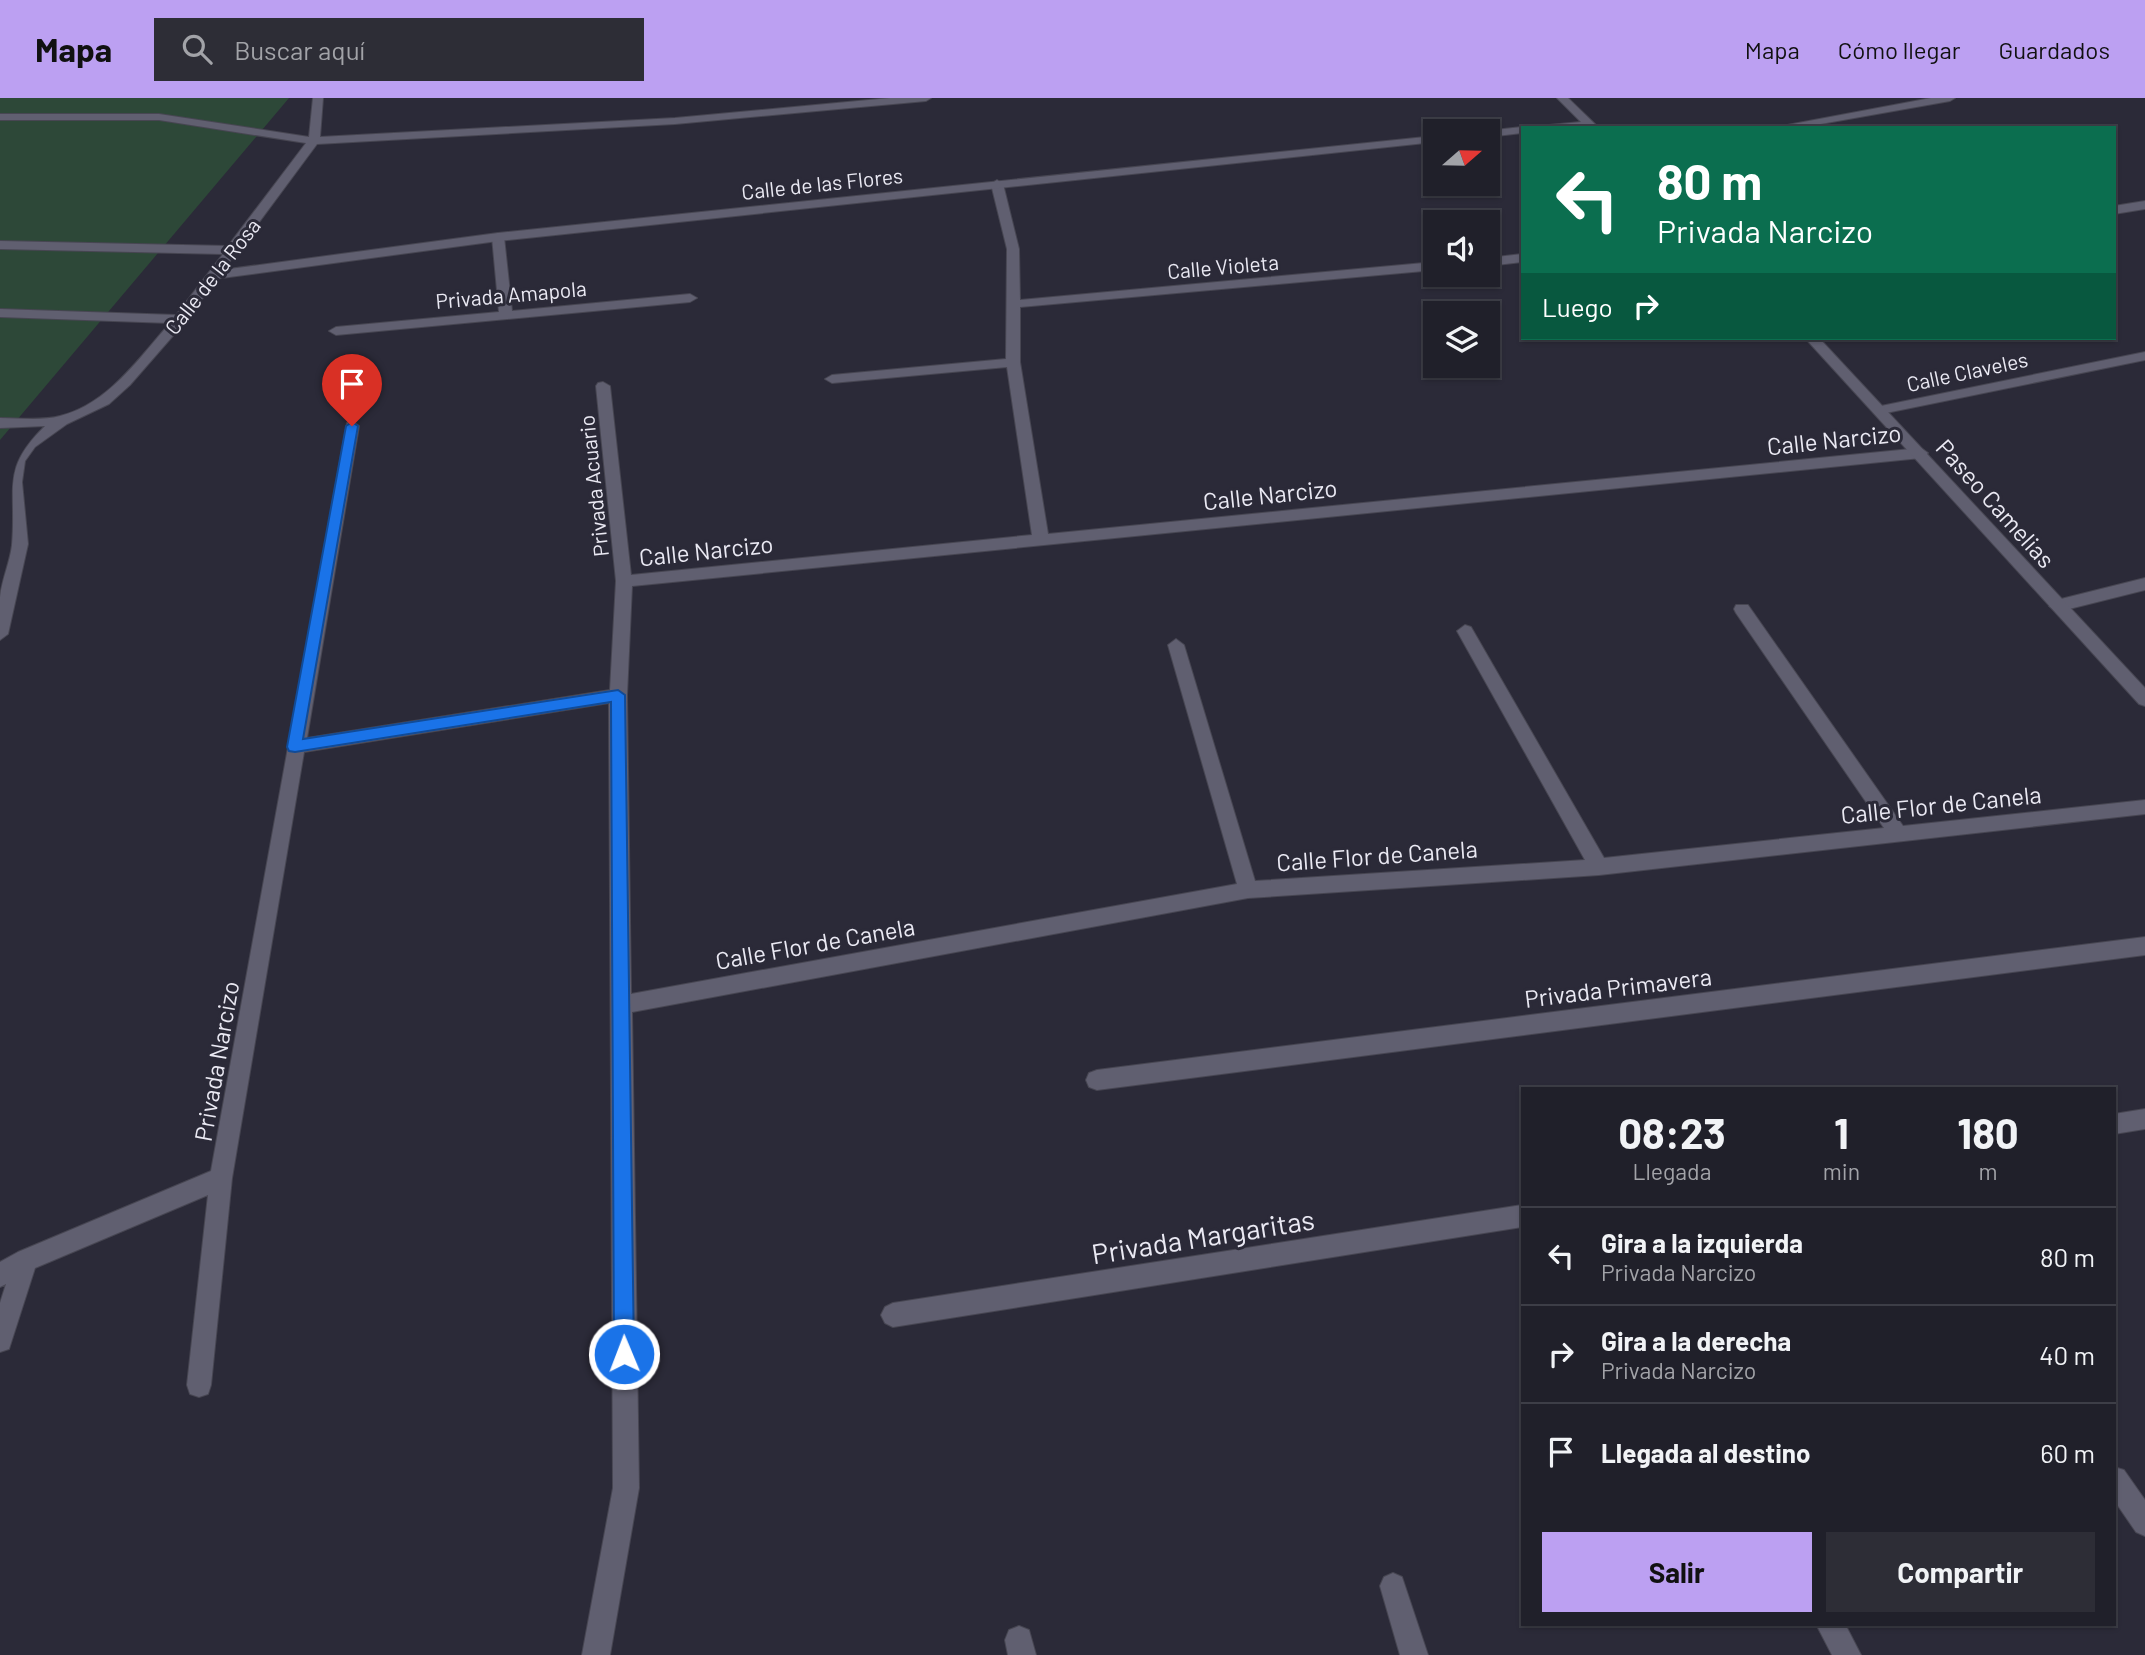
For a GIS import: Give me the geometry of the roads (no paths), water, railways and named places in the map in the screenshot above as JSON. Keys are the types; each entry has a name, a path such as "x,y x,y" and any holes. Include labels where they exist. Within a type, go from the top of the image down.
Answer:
{"street":[{"path":"314,141 318,98"},
{"path":"0,117 159,117 314,141 675,121 926,98"},
{"path":"1562,98 1592,126"},
{"path":"1789,126 1950,98"},
{"path":"1500,133 1521,130"},
{"name":"Calle de las Flores","path":"214,275 498,237 1423,140"},
{"name":"Calle de la Rosa","path":"62,421 104,401 125,382 180,319 314,141"},
{"path":"997,184 1013,250 1013,362 1041,540"},
{"path":"2116,210 2145,205"},
{"path":"498,237 506,315"},
{"path":"0,245 233,250"},
{"path":"1500,260 1521,258"},
{"name":"Calle Violeta","path":"1013,304 1423,267"},
{"name":"Privada Amapola","path":"336,331 690,298"},
{"path":"0,313 180,319"},
{"name":"Paseo Camelias","path":"1814,340 1921,453 2057,606 2145,699"},
{"name":"Calle Claveles","path":"1881,410 2145,356"},
{"path":"832,379 1013,362"},
{"name":"Privada Acuario","path":"603,386 624,581"},
{"path":"0,423 62,421"},
{"path":"0,470 62,421"},
{"name":"Privada Narcizo","path":"199,1385 221,1178 352,426"},
{"path":"0,634 20,544 14,482 18,461 30,444"},
{"name":"Calle Narcizo","path":"624,581 1921,453"},
{"path":"596,1655 626,1488 618,695 624,581"},
{"path":"2057,606 2145,584"},
{"path":"1742,609 1899,835"},
{"path":"1465,631 1599,867"},
{"path":"1176,645 1248,890"},
{"path":"295,747 618,695"},
{"name":"Calle Flor de Canela","path":"620,1006 1248,890 1599,867 2145,807"},
{"name":"Privada Primavera","path":"1097,1080 2145,946"},
{"path":"2116,1124 2145,1119"},
{"path":"0,1275 26,1260 221,1178"},
{"name":"Privada Margaritas","path":"893,1315 1521,1216"},
{"path":"0,1340 26,1260"},
{"path":"2116,1480 2145,1523"},
{"path":"1393,1586 1414,1655"},
{"path":"1831,1626 1847,1655"}]}
